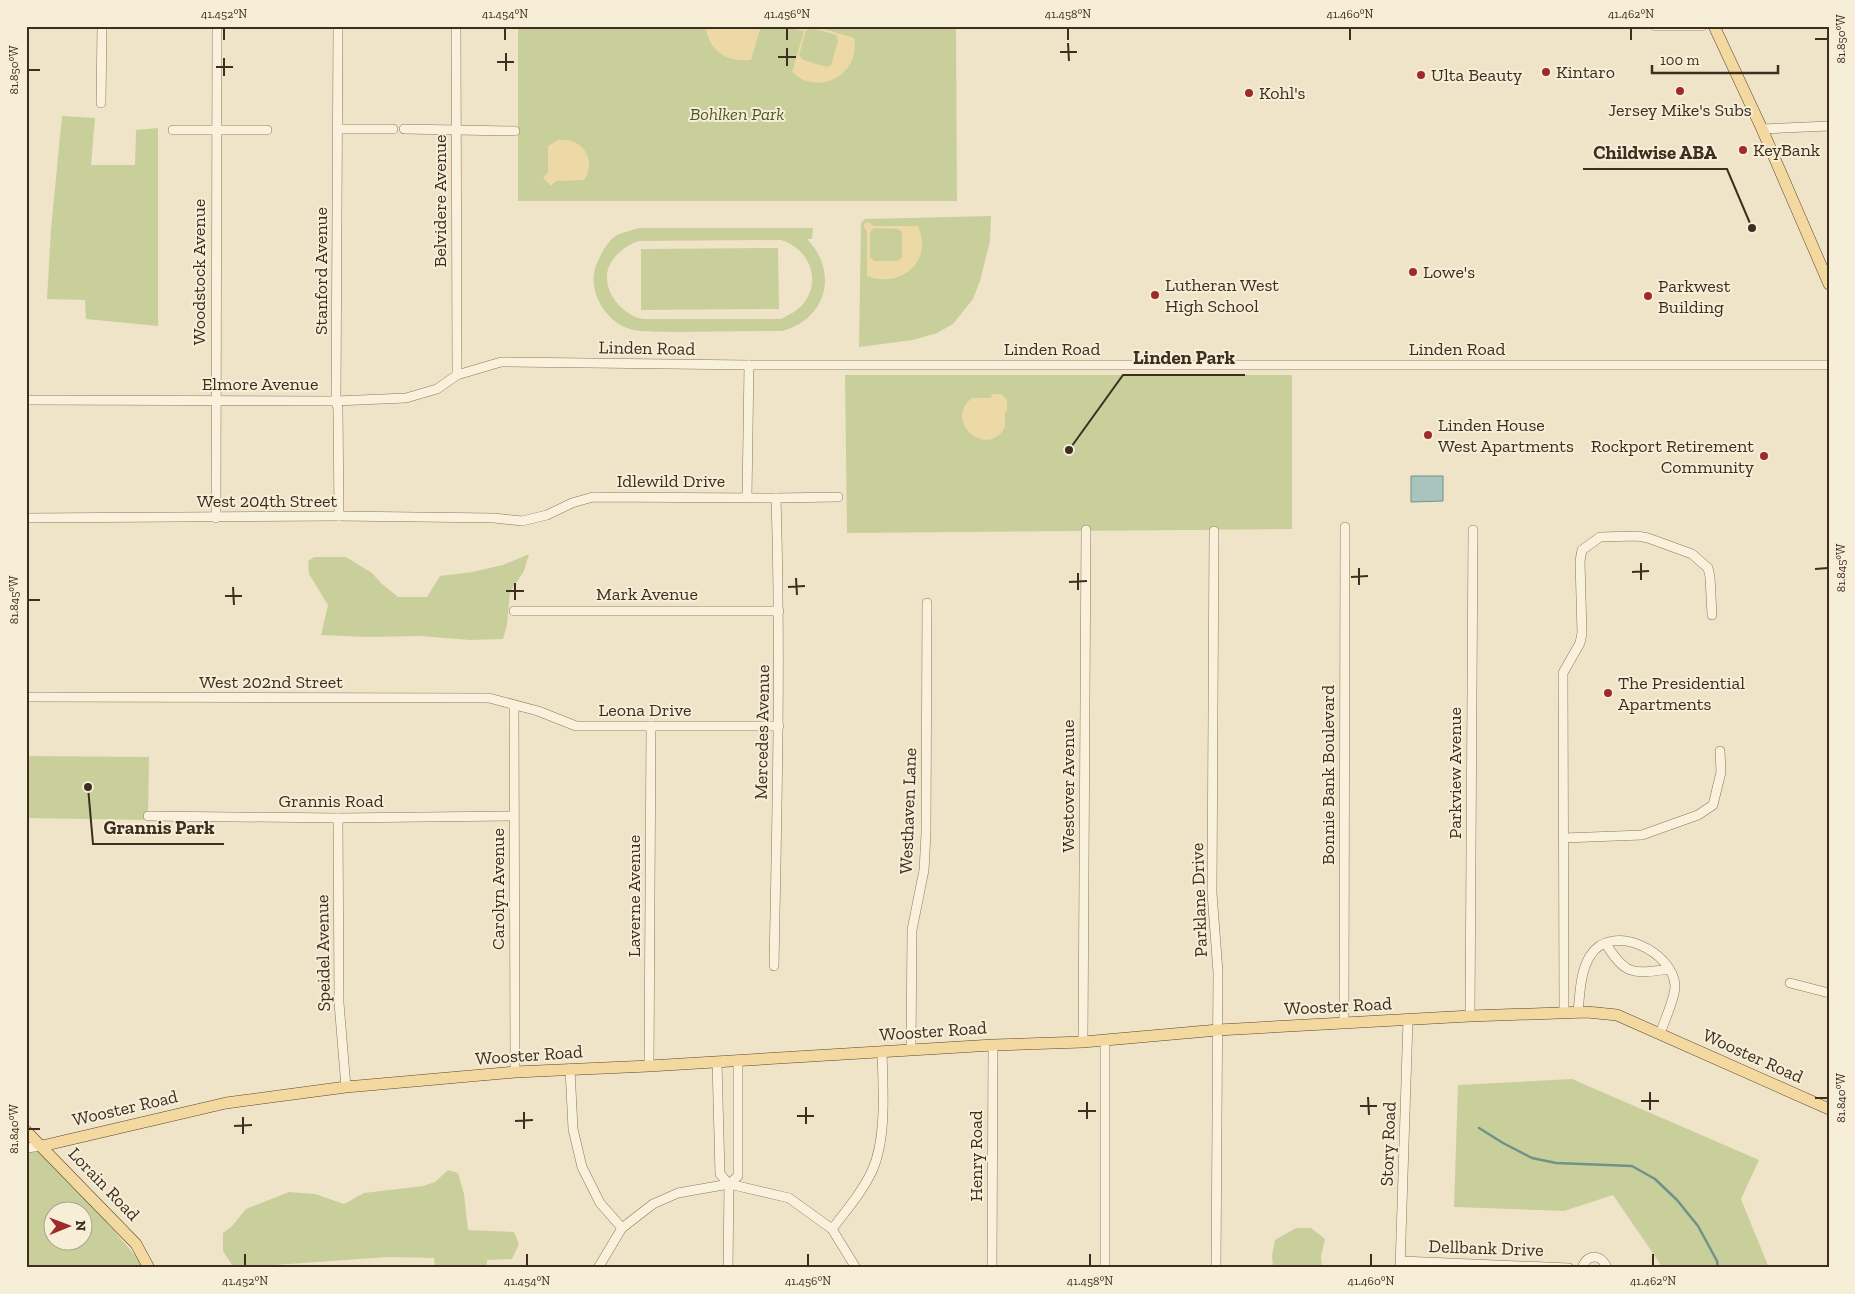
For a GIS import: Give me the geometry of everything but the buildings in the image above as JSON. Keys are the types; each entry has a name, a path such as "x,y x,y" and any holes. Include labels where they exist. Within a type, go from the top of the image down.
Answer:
{"main road":[{"path":"1714,26 1762,129 1829,284"},
{"name":"Wooster Road","path":"42,1146 226,1103 346,1087 515,1072 649,1066 993,1045 1082,1042 1218,1030 1578,1012 1616,1015 1829,1109"},
{"name":"Lorain Road","path":"26,1130 136,1244 149,1268"}],"street":[{"path":"101,103 102,26"},
{"name":"Woodstock Avenue","path":"216,518 217,26"},
{"name":"Stanford Avenue","path":"338,26 336,401 338,409 339,516"},
{"name":"Belvidere Avenue","path":"456,26 457,375"},
{"path":"1655,26 1702,26"},
{"path":"1762,129 1829,126"},
{"path":"338,129 393,129"},
{"path":"404,129 515,130"},
{"path":"173,130 267,130"},
{"name":"Linden Road","path":"486,366 501,362 749,366 1829,365"},
{"name":"Elmore Avenue","path":"26,400 216,399 336,401 406,398 437,389 457,375 486,366"},
{"path":"747,497 749,366"},
{"name":"Idlewild Drive","path":"508,520 522,521 547,515 572,503 593,497 838,497"},
{"name":"Mercedes Avenue","path":"774,966 779,726 779,611 776,498"},
{"name":"West 204th Street","path":"26,518 339,516 508,520"},
{"name":"Bonnie Bank Boulevard","path":"1344,1024 1346,527"},
{"name":"Westover Avenue","path":"1082,1042 1086,530"},
{"name":"Parkview Avenue","path":"1470,1016 1473,530"},
{"name":"Parklane Drive","path":"1214,531 1212,893 1217,963 1218,1030 1216,1268"},
{"path":"1564,1013 1563,673 1580,643 1582,633 1580,562 1582,550 1600,537 1637,536 1648,538 1692,554 1708,568 1712,615"},
{"name":"Westhaven Lane","path":"911,1050 912,930 924,870 926,834 927,603"},
{"name":"Mark Avenue","path":"514,611 779,611"},
{"name":"West 202nd Street","path":"26,697 489,698 514,705"},
{"name":"Leona Drive","path":"514,705 538,711 576,726 779,726"},
{"name":"Carolyn Avenue","path":"514,705 515,1072"},
{"name":"Laverne Avenue","path":"649,1066 651,726"},
{"path":"1564,838 1642,835 1698,815 1713,805 1720,772 1720,751"},
{"name":"Grannis Road","path":"148,816 338,818 514,816"},
{"name":"Speidel Avenue","path":"338,818 339,1003 346,1087"},
{"path":"1578,1012 1581,985 1590,955 1613,940 1641,945 1661,958 1674,980 1675,987 1660,1034"},
{"path":"1606,944 1620,965 1628,970 1642,972 1669,969"},
{"path":"1790,983 1829,993"},
{"name":"Story Road","path":"1400,1264 1408,1020"},
{"path":"1104,1268 1105,1040"},
{"name":"Henry Road","path":"992,1268 993,1045"},
{"path":"832,1229 872,1171 879,1147 882,1123 882,1052"},
{"path":"729,1184 738,1176 738,1060"},
{"path":"718,1062 720,1174 729,1184 728,1268"},
{"path":"570,1069 573,1129 582,1167 600,1203 622,1228"},
{"name":"Wooster Road","path":"26,1148 42,1146"},
{"path":"598,1268 622,1228 653,1204 678,1193 729,1184 789,1198 832,1229 856,1268"},
{"path":"1582,1268 1588,1258 1596,1257 1604,1260 1607,1268"},
{"name":"Dellbank Drive","path":"1400,1264 1569,1268"}],"green space":[{"name":"Bohlken Park","path":"518,26 956,26 957,201 518,201"},
{"path":"62,116 95,118 91,165 135,165 136,130 158,128 158,326 86,319 85,300 47,299 51,229"},
{"path":"991,216 990,241 980,281 973,299 953,324 937,333 913,340 859,347 861,223 865,219"},
{"path":"639,228 813,228 812,239 807,239 817,252 823,266 825,279 823,293 818,305 809,316 797,325 782,331 672,332 630,329 614,320 601,306 594,288 594,278 595,269 603,250 609,242 617,235","holes":["781,240 798,249 809,264 812,273 810,291 804,303 781,319 643,319 628,313 616,301 608,286 608,269 613,259 629,245 639,241"]},
{"path":"778,248 779,309 641,310 641,249"},
{"path":"845,375 1292,375 1292,529 847,533"},
{"path":"529,554 524,571 510,592 507,625 503,639 470,640 420,636 367,637 321,635 328,605 309,574 308,561 314,557 346,557 372,573 398,597 427,597 440,576 472,572 503,565"},
{"path":"26,756 149,757 148,820 26,818"},
{"path":"1572,1079 1759,1160 1741,1199 1769,1268 1663,1268 1613,1195 1564,1211 1454,1207 1458,1085"},
{"path":"42,1147 89,1202 42,1202 42,1252 92,1252 92,1205 146,1268 26,1268 26,1150"},
{"path":"448,1170 458,1173 464,1194 468,1230 514,1232 519,1244 512,1259 487,1260 487,1268 435,1268 434,1258 388,1257 234,1268 223,1251 223,1233 232,1226 246,1209 289,1192 315,1194 344,1204 364,1193 423,1186 435,1182"},
{"path":"1296,1228 1311,1228 1325,1239 1321,1257 1322,1268 1273,1268 1272,1255 1275,1240"}],"sand":[{"path":"705,26 761,26 751,60 734,59 720,54 711,43"},
{"path":"814,26 854,38 854,51 851,62 844,72 825,82 814,82 802,79 792,72 804,31 793,29 794,27","holes":["812,28 836,35 838,41 831,65 827,67 803,60 799,55 806,31"]},
{"path":"558,140 574,142 585,151 589,165 584,180 556,181 551,186 543,178 548,172 548,146"},
{"path":"868,222 874,226 918,226 922,239 922,250 918,261 911,269 892,279 867,276 867,232 864,224","holes":["874,228 899,229 902,232 902,257 898,261 874,261 870,257 870,232"]},
{"path":"992,394 1002,394 1007,400 1007,411 1005,412 1005,427 997,436 988,440 971,434 965,426 962,417 964,407 972,398 991,398"}],"water":[{"path":"1411,476 1443,476 1443,501 1411,502"}],"waterway":[{"path":"1479,1128 1532,1158 1556,1163 1632,1166 1655,1179 1677,1200 1698,1226 1717,1261 1718,1268"}],"place":[{"name":"Kintaro","path":"1546,72"},
{"name":"Ulta Beauty","path":"1421,75"},
{"name":"Jersey Mike's Subs","path":"1680,91"},
{"name":"Kohl's","path":"1249,93"},
{"name":"KeyBank","path":"1743,150"},
{"name":"Childwise ABA","path":"1752,228"},
{"name":"Lowe's","path":"1413,272"},
{"name":"Lutheran West High School","path":"1155,295"},
{"name":"Parkwest Building","path":"1648,296"},
{"name":"Linden House West Apartments","path":"1428,435"},
{"name":"Linden Park","path":"1069,450"},
{"name":"Rockport Retirement Community","path":"1764,456"},
{"name":"The Presidential Apartments","path":"1608,693"},
{"name":"Grannis Park","path":"88,787"}]}
